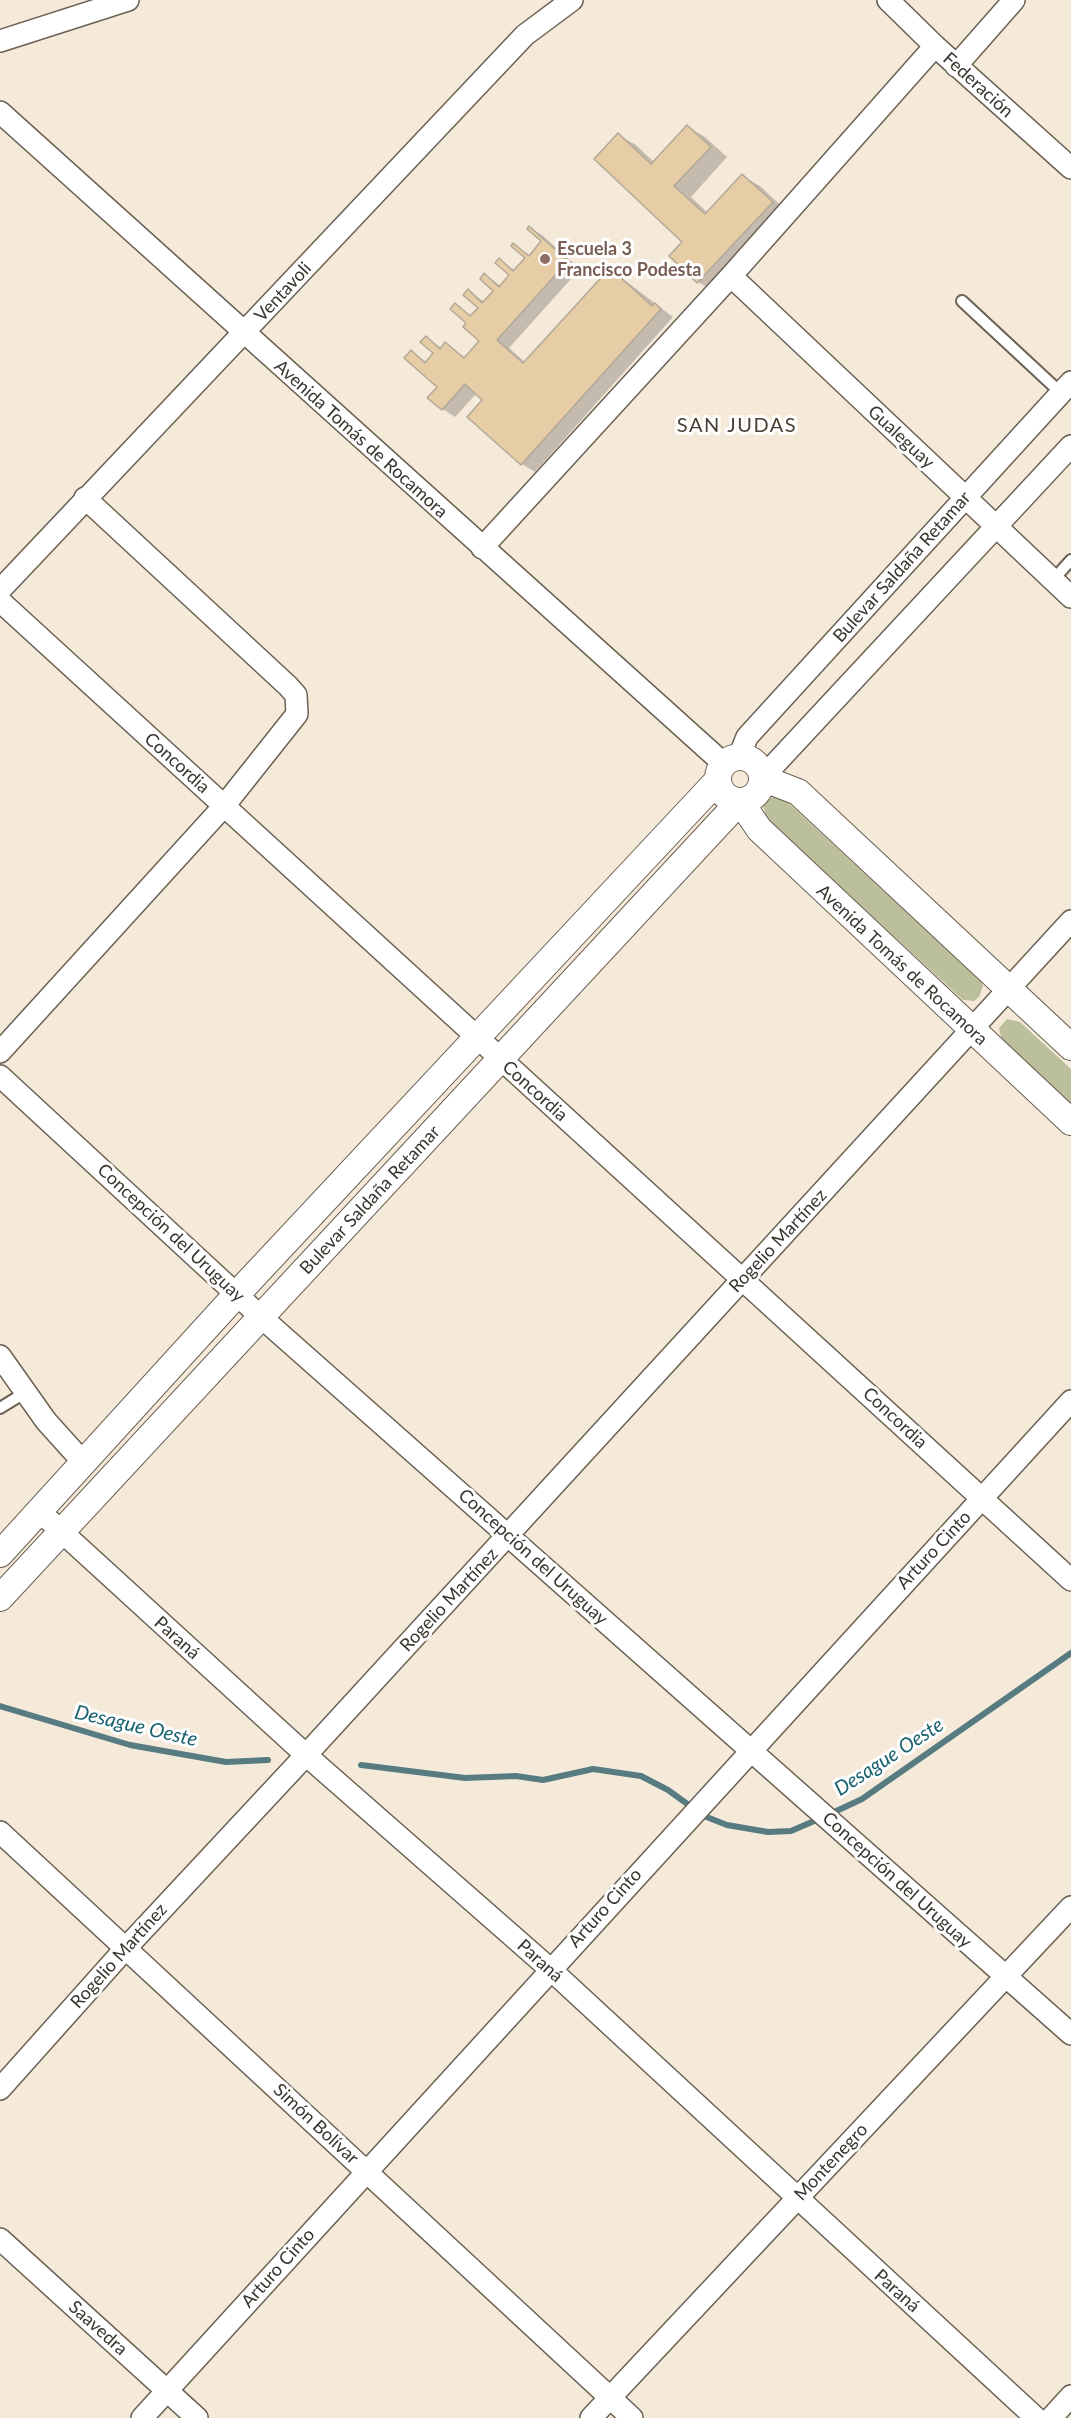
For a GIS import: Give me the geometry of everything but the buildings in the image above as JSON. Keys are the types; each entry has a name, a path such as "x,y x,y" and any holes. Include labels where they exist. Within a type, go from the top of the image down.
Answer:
{"street":[{"path":"0,41 128,0"},
{"name":"Ventavoli","path":"0,590 525,35 572,0"},
{"name":"Federación","path":"888,0 934,46 1071,168"},
{"path":"956,66 1014,0"},
{"path":"482,548 731,276 934,46"},
{"name":"Avenida Tomás de Rocamora","path":"0,112 727,767"},
{"name":"Gualeguay","path":"731,276 1071,597"},
{"name":"Bulevar Saldaña Retamar","path":"0,1554 237,1294 727,767 747,737 1066,387"},
{"name":"Bulevar Saldaña Retamar","path":"0,1598 740,801 756,795 762,778 1071,446"},
{"path":"0,1052 224,806 297,714 296,695 85,498"},
{"name":"Concordia","path":"0,601 1071,1580"},
{"path":"740,801 724,795 727,767 755,763 762,778 798,792 1071,1047"},
{"name":"Avenida Tomás de Rocamora","path":"740,801 759,830 1071,1122"},
{"name":"Rogelio Martínez","path":"0,2089 1071,921"},
{"name":"Concepción del Uruguay","path":"0,1076 261,1317 1071,2034"},
{"path":"0,1356 46,1421 84,1462"},
{"name":"Arturo Cinto","path":"142,2418 750,1749 1071,1401"},
{"name":"Paraná","path":"39,1511 306,1755 550,1969 1036,2418"},
{"name":"Simón Bolívar","path":"0,1832 632,2418"},
{"name":"Montenegro","path":"591,2418 1071,1907"},
{"name":"Saavedra","path":"0,2239 197,2418"},
{"path":"1051,2418 1071,2396"}],"lane":[{"path":"962,302 1066,387"},
{"path":"1053,579 1071,560"},
{"path":"0,1408 26,1392"}],"green space":[{"path":"776,796 784,799 981,981 983,986 979,997 974,1001 963,1000 766,818 763,805 766,800"},
{"path":"1007,1019 1020,1022 1071,1069 1071,1104 1002,1041 999,1028"}],"waterway":[{"name":"Desague Oeste","path":"830,1814 862,1799 1071,1653"},
{"name":"Desague Oeste","path":"0,1706 130,1745 226,1762 268,1760"},
{"name":"Desague Oeste","path":"361,1765 465,1778 516,1776 543,1780 593,1769 641,1776 668,1790 704,1816 727,1825 768,1832 791,1831 821,1818"}],"place":[{"name":"Escuela 3 Francisco Podesta","path":"545,259"}],"district":[{"name":"SAN JUDAS","path":"737,426"}]}
